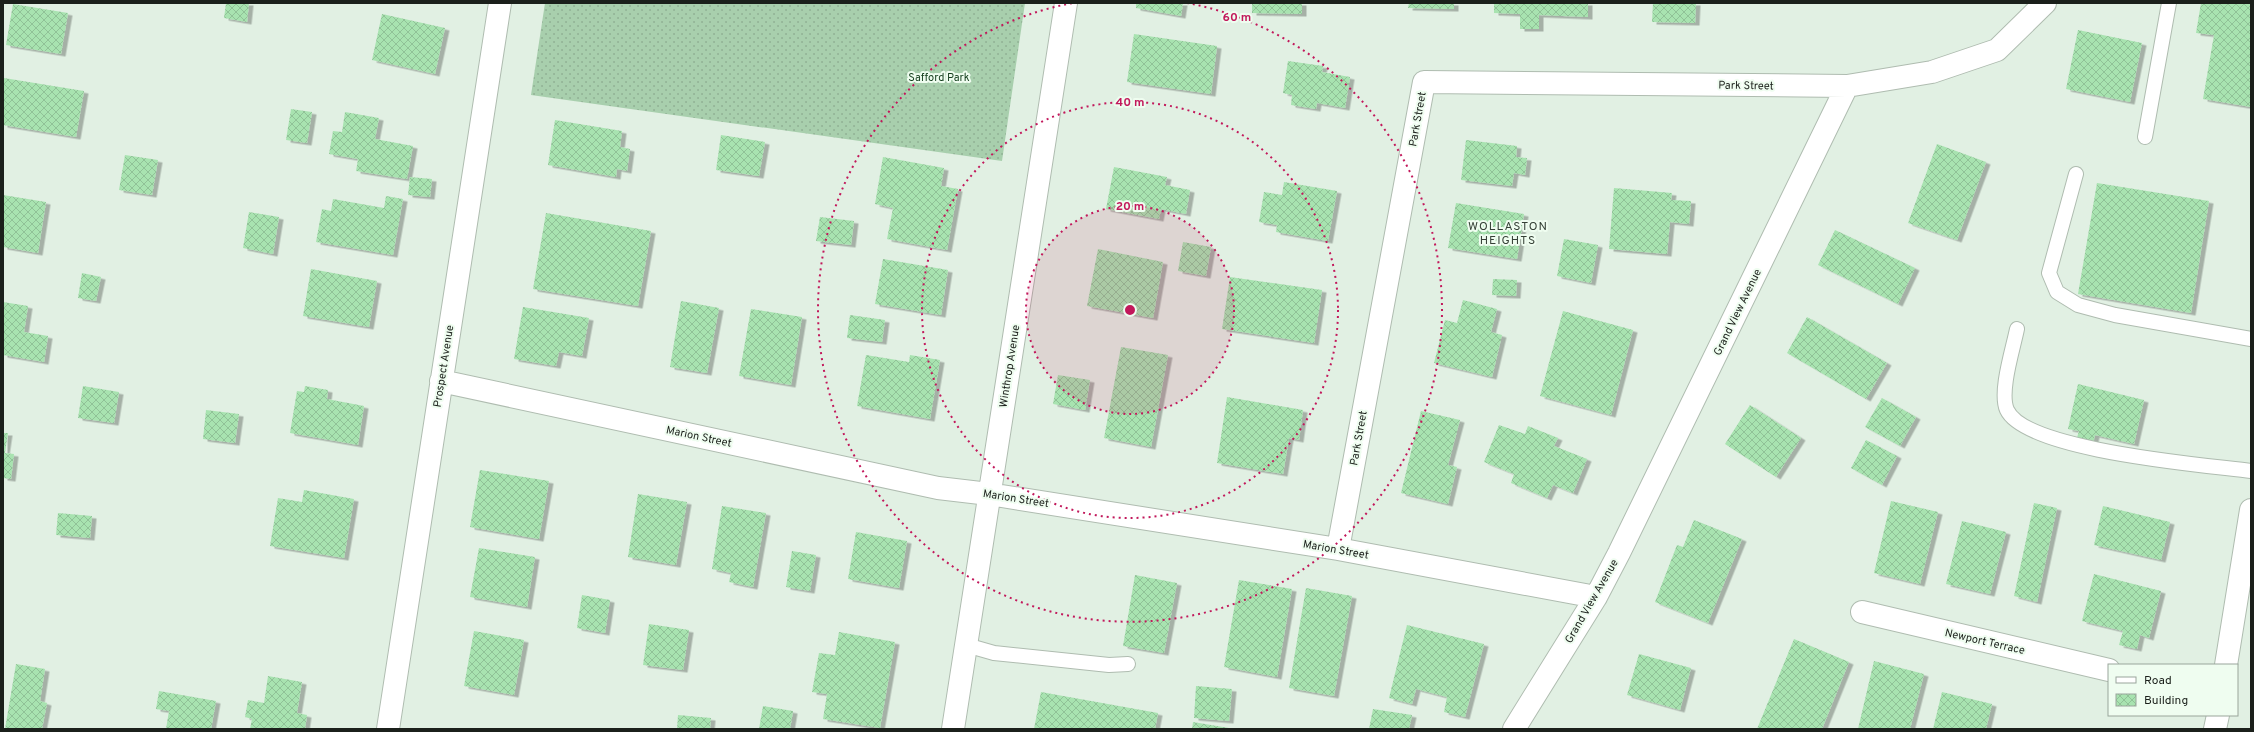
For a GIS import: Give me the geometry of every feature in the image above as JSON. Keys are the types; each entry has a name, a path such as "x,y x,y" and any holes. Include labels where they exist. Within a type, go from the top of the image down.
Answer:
{"street":[{"name":"Prospect Avenue","path":"388,729 500,3"},
{"name":"Winthrop Avenue","path":"953,729 1066,3"},
{"path":"1847,86 1932,72 1997,50 2045,3"},
{"name":"Park Street","path":"1338,549 1424,82 1847,86"},
{"name":"Grand View Avenue","path":"1514,729 1596,597 1619,553 1847,86"},
{"name":"Marion Street","path":"441,381 930,486 1338,549 1596,597"},
{"path":"2226,664 2251,510"},
{"name":"Newport Terrace","path":"1862,612 2108,670"},
{"path":"2216,729 2218,716"}],"lane":[{"path":"2145,137 2169,3"},
{"path":"2076,174 2049,273 2057,292 2078,306 2115,315 2251,339"},
{"path":"2017,329 2005,394 2008,411 2025,428 2101,452 2251,471"},
{"path":"966,645 994,653 1015,656 1109,665 1128,664"}],"green space":[{"name":"Safford Park","path":"545,3 1025,3 1002,161 531,95"}],"building":[{"path":"226,3 249,3 247,22 224,18"},
{"path":"1136,3 1183,3 1181,16 1136,8"},
{"path":"1252,3 1302,3 1302,14 1252,13"},
{"path":"1409,3 1454,3 1454,9 1408,8"},
{"path":"1494,3 1588,3 1588,17 1539,15 1539,29 1520,29 1520,14 1494,13"},
{"path":"1653,3 1696,3 1695,23 1652,22"},
{"path":"2201,3 2251,3 2251,107 2203,99 2214,35 2196,33"},
{"path":"13,4 68,13 61,54 6,45"},
{"path":"382,14 445,28 435,74 372,60"},
{"path":"2078,30 2142,43 2130,102 2066,89"},
{"path":"1134,34 1217,46 1211,94 1127,82"},
{"path":"1288,61 1323,66 1322,72 1350,77 1345,108 1317,103 1316,109 1291,105 1292,95 1283,93"},
{"path":"4,78 84,91 76,137 3,125"},
{"path":"291,109 312,112 307,143 286,140"},
{"path":"345,112 379,118 375,139 413,146 407,179 356,171 358,159 329,154 333,131 342,132"},
{"path":"555,120 622,131 620,147 630,149 627,171 617,169 616,177 548,165"},
{"path":"721,135 765,142 759,176 716,170"},
{"path":"1466,140 1517,146 1516,157 1527,158 1525,175 1514,173 1512,186 1461,180"},
{"path":"1937,144 1986,162 1957,240 1908,223"},
{"path":"125,155 158,160 152,195 119,190"},
{"path":"883,157 944,168 941,186 958,189 947,250 887,239 893,208 875,204"},
{"path":"1114,167 1167,177 1165,185 1190,190 1186,214 1161,209 1159,219 1106,209"},
{"path":"410,177 432,179 430,197 408,195"},
{"path":"1284,182 1337,191 1328,241 1276,232 1277,225 1259,222 1264,192 1282,195"},
{"path":"2097,183 2209,201 2191,313 2078,294"},
{"path":"1614,188 1672,193 1671,200 1691,201 1689,224 1670,222 1667,254 1609,249"},
{"path":"3,195 46,202 38,253 3,247"},
{"path":"386,196 403,199 393,255 316,242 322,209 331,211 333,199 384,208"},
{"path":"1456,203 1524,214 1517,259 1448,248"},
{"path":"249,212 279,217 273,254 243,248"},
{"path":"546,213 651,231 638,306 533,289"},
{"path":"820,217 854,221 851,245 816,241"},
{"path":"1835,230 1915,268 1898,304 1818,265"},
{"path":"1564,239 1598,245 1591,283 1557,276"},
{"path":"1183,242 1211,247 1206,276 1178,271"},
{"path":"1098,249 1163,262 1153,318 1087,306"},
{"path":"883,259 948,270 941,315 875,304"},
{"path":"311,269 377,281 369,327 303,316"},
{"path":"82,273 101,277 96,301 78,298"},
{"path":"1230,277 1322,290 1314,343 1222,329"},
{"path":"1493,279 1517,280 1516,296 1492,295"},
{"path":"1463,300 1497,309 1491,332 1502,335 1492,377 1434,363 1445,320 1457,323"},
{"path":"681,301 719,308 707,373 670,367"},
{"path":"3,302 28,306 24,332 48,336 44,362 3,355"},
{"path":"523,307 589,318 582,356 559,352 556,366 514,359"},
{"path":"751,309 802,317 791,385 739,376"},
{"path":"1563,311 1633,330 1611,415 1540,396"},
{"path":"850,315 885,320 882,342 847,338"},
{"path":"1807,317 1887,363 1866,399 1787,353"},
{"path":"1121,347 1168,355 1151,447 1104,438"},
{"path":"866,355 909,362 910,355 940,360 930,419 857,406"},
{"path":"1058,375 1090,380 1085,410 1053,404"},
{"path":"2078,384 2144,400 2134,444 2095,435 2093,444 2076,441 2079,431 2068,429"},
{"path":"83,386 119,392 114,423 78,418"},
{"path":"305,386 328,390 327,399 364,406 358,445 290,433 297,391 304,392"},
{"path":"1227,397 1303,410 1299,440 1289,438 1283,474 1217,463"},
{"path":"1882,398 1916,417 1900,446 1865,427"},
{"path":"1750,405 1801,438 1776,477 1725,444"},
{"path":"206,410 239,414 235,443 203,439"},
{"path":"1421,411 1460,420 1448,465 1457,467 1448,504 1401,493"},
{"path":"1499,425 1525,434 1528,426 1558,438 1554,446 1587,459 1573,493 1553,485 1547,498 1511,483 1514,474 1484,462"},
{"path":"3,433 8,433 5,453 14,454 11,479 3,478"},
{"path":"1866,440 1897,456 1882,485 1851,468"},
{"path":"480,470 549,481 539,539 470,527"},
{"path":"304,490 354,499 344,558 270,546 278,498 302,502"},
{"path":"638,494 687,502 676,565 628,557"},
{"path":"1891,501 1938,512 1920,584 1874,573"},
{"path":"2034,503 2057,508 2037,602 2014,596"},
{"path":"722,506 766,513 753,587 729,582 731,573 712,569"},
{"path":"2103,506 2170,522 2161,560 2094,545"},
{"path":"58,513 92,516 90,538 56,535"},
{"path":"1694,520 1742,539 1708,623 1655,602 1677,545 1683,547"},
{"path":"1962,521 2006,532 1990,594 1946,584"},
{"path":"856,532 907,541 899,588 848,579"},
{"path":"479,548 535,557 527,607 470,597"},
{"path":"792,551 816,555 810,591 786,587"},
{"path":"2094,574 2161,591 2149,638 2140,635 2137,649 2119,645 2123,631 2082,621"},
{"path":"1135,575 1177,583 1164,653 1123,646"},
{"path":"1239,580 1292,589 1277,677 1224,667"},
{"path":"1306,588 1352,596 1334,696 1289,688"},
{"path":"582,595 610,600 605,633 577,628"},
{"path":"649,624 689,630 683,670 643,665"},
{"path":"1407,625 1484,644 1465,717 1444,712 1447,697 1416,689 1412,704 1389,698"},
{"path":"474,631 524,640 514,695 464,686"},
{"path":"839,632 895,642 880,728 823,719 827,694 812,692 819,653 835,655"},
{"path":"1794,639 1849,662 1822,729 1757,729"},
{"path":"1639,654 1691,668 1680,710 1627,695"},
{"path":"1874,661 1924,674 1910,729 1858,729"},
{"path":"16,664 45,669 40,701 47,703 42,729 5,729"},
{"path":"268,676 302,682 297,713 307,715 305,729 250,729 252,719 245,717 248,700 264,703"},
{"path":"1196,686 1232,689 1229,721 1194,718"},
{"path":"159,691 216,701 211,729 166,729 169,711 156,709"},
{"path":"1041,692 1158,713 1155,729 1034,729"},
{"path":"1942,692 1992,704 1986,729 1933,729"},
{"path":"763,706 793,711 790,729 759,729"},
{"path":"1373,709 1412,715 1409,729 1369,729"},
{"path":"678,715 711,718 710,729 677,729"},
{"path":"1193,722 1229,728 1229,729 1192,729"}],"district":[{"name":"WOLLASTON HEIGHTS","path":"1508,233"}]}
